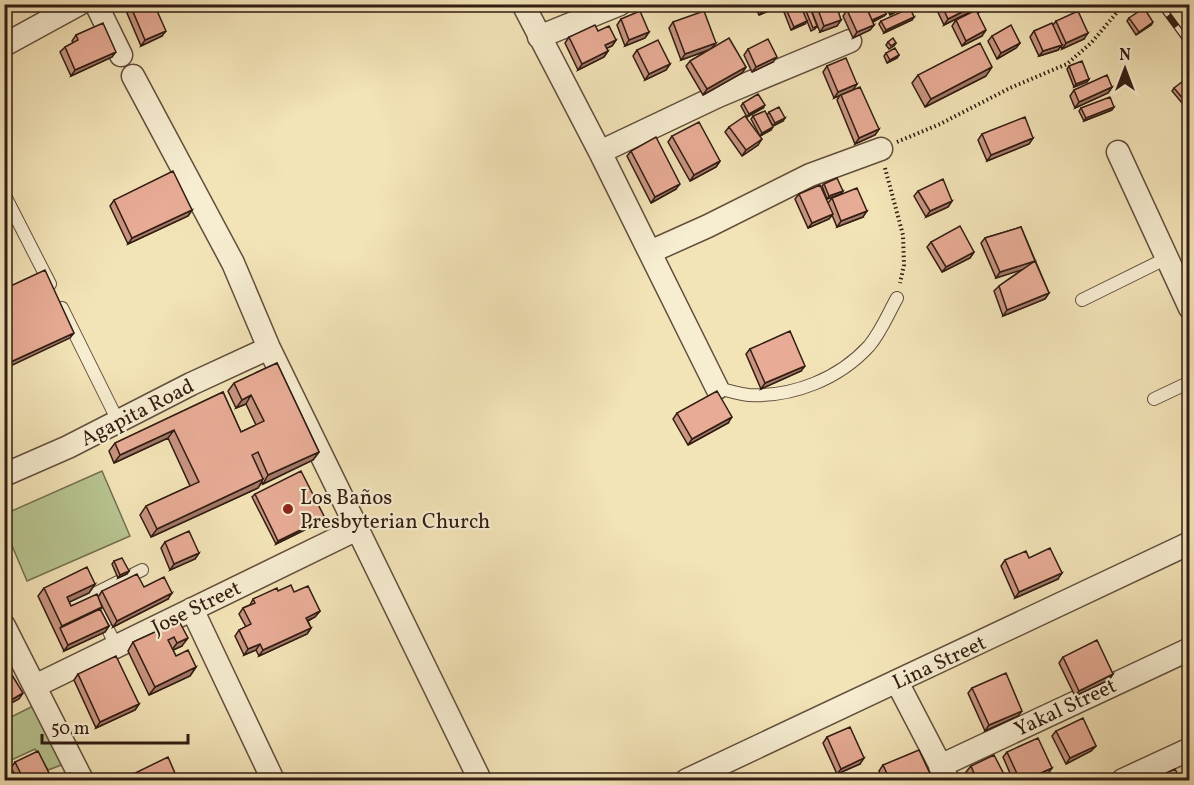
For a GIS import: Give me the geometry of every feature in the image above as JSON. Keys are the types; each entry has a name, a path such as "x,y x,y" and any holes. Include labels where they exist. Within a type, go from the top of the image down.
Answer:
{"street":[{"path":"4,45 79,4"},
{"path":"96,4 121,55"},
{"path":"523,4 600,152 717,388"},
{"path":"539,37 620,4"},
{"path":"600,152 718,96 850,41"},
{"path":"133,75 233,263 270,348 480,780"},
{"path":"650,252 810,175 880,149"},
{"path":"1118,152 1190,308"},
{"name":"Agapita Road","path":"4,475 68,447 191,384 270,348"},
{"name":"Jose Street","path":"35,686 357,528"},
{"name":"Lina Street","path":"687,780 1190,543"},
{"path":"192,609 273,780"},
{"path":"4,626 12,658 35,686 82,780"},
{"name":"Yakal Street","path":"944,773 1190,649"},
{"path":"897,682 944,773"},
{"path":"1123,780 1190,749"}],"lane":[{"path":"4,194 118,421"},
{"path":"1082,300 1167,258"},
{"path":"717,388 748,395 785,392 821,381 848,365 870,345 897,298"},
{"path":"1154,399 1190,382"},
{"path":"68,607 142,570"},
{"path":"92,595 116,646"}],"path":[{"path":"897,298 904,265 903,235 880,149 940,124 1010,88 1067,64 1092,42 1124,4"}],"green space":[{"path":"102,471 130,536 27,581 5,529 5,514"},
{"path":"33,706 64,764 48,770 35,749 7,762 5,766 5,720"}],"building":[{"path":"137,4 154,4 166,31 145,40 131,7"},
{"path":"757,4 781,4 761,13"},
{"path":"800,4 807,21 794,27 786,9"},
{"path":"816,4 836,4 841,20 824,26"},
{"path":"838,4 850,4 840,9"},
{"path":"865,4 874,25 857,32 847,10"},
{"path":"865,4 881,4 886,14 872,20"},
{"path":"891,4 903,4 894,9"},
{"path":"941,4 971,4 972,7 948,19"},
{"path":"809,5 817,26 813,28 804,6"},
{"path":"910,8 914,17 886,30 881,21"},
{"path":"1144,8 1153,22 1139,32 1129,18"},
{"path":"976,10 986,30 966,41 956,20"},
{"path":"640,11 649,32 629,40 621,19"},
{"path":"704,11 716,43 685,54 673,22"},
{"path":"1078,11 1088,33 1066,43 1056,21"},
{"path":"103,23 116,52 75,70 65,47 78,40 76,35"},
{"path":"1052,23 1062,45 1043,51 1034,31"},
{"path":"595,25 598,31 609,26 616,40 605,45 608,51 582,64 569,37"},
{"path":"1011,25 1020,43 1001,53 992,36"},
{"path":"729,38 746,67 707,89 690,61"},
{"path":"893,38 896,43 891,46 888,42"},
{"path":"768,39 777,57 756,67 748,49"},
{"path":"658,40 670,64 649,74 637,50"},
{"path":"980,43 992,67 931,99 918,75"},
{"path":"895,48 899,55 890,60 886,53"},
{"path":"846,58 857,84 838,92 827,66"},
{"path":"1082,61 1089,79 1076,84 1069,66"},
{"path":"1107,75 1112,87 1079,102 1074,90"},
{"path":"1187,78 1190,82 1190,107 1174,88"},
{"path":"860,87 879,129 859,138 841,95"},
{"path":"758,94 765,105 749,114 743,103"},
{"path":"1110,97 1114,107 1086,118 1081,108"},
{"path":"779,107 785,118 775,123 769,112"},
{"path":"765,111 773,127 762,133 753,116"},
{"path":"745,116 762,139 746,150 729,127"},
{"path":"1025,117 1033,138 991,155 982,134"},
{"path":"699,122 720,161 694,175 672,136"},
{"path":"656,137 680,184 655,197 631,151"},
{"path":"173,171 192,210 132,238 114,200"},
{"path":"837,178 843,191 829,196 824,184"},
{"path":"943,179 952,201 930,211 918,191"},
{"path":"820,185 833,214 812,223 799,194"},
{"path":"857,188 867,211 841,221 832,198"},
{"path":"960,226 974,252 946,267 931,242"},
{"path":"1021,227 1035,261 1000,272 985,238"},
{"path":"1035,261 1049,293 1007,310 999,286"},
{"path":"45,270 74,333 4,365 4,289"},
{"path":"790,331 805,366 765,383 750,349"},
{"path":"277,363 319,452 268,475 258,452 252,455 263,479 157,529 146,506 199,482 174,430 120,455 115,443 223,392 241,432 264,421 251,395 242,400 234,383"},
{"path":"717,391 732,417 692,439 677,413"},
{"name":"Los Baños Presbyterian Church","path":"301,471 325,518 278,541 255,494"},
{"path":"189,531 199,553 174,564 165,542"},
{"path":"1050,548 1062,573 1019,592 1005,560 1026,551 1029,558"},
{"path":"122,558 129,571 120,575 114,561"},
{"path":"87,567 95,584 67,597 71,606 97,594 102,607 62,626 44,588"},
{"path":"137,574 144,587 164,577 172,593 117,621 102,591"},
{"path":"291,585 294,592 308,586 320,611 306,618 311,628 263,650 260,644 248,649 239,630 251,624 243,608 255,603 253,599 277,588 278,591"},
{"path":"100,609 109,626 68,645 60,628"},
{"path":"179,621 188,638 177,643 174,637 168,640 176,656 188,650 196,667 155,687 133,642"},
{"path":"1097,640 1113,674 1079,691 1063,657"},
{"path":"116,656 139,704 100,722 78,674"},
{"path":"4,662 23,693 6,703 4,701"},
{"path":"1006,673 1022,711 989,725 972,688"},
{"path":"1083,718 1096,746 1070,758 1056,731"},
{"path":"850,727 864,758 841,769 827,737"},
{"path":"1038,738 1052,768 1020,780 1007,752"},
{"path":"919,750 933,780 890,780 883,765"},
{"path":"38,751 52,779 24,780 15,762"},
{"path":"994,755 1007,780 977,780 971,766"},
{"path":"168,757 178,780 131,780 129,776"},
{"path":"1175,769 1181,780 1152,780"},
{"path":"70,773 74,780 55,780"}],"railway":[{"path":"1160,4 1190,45"}],"place":[{"name":"Los Baños Presbyterian Church","path":"288,509"}]}
